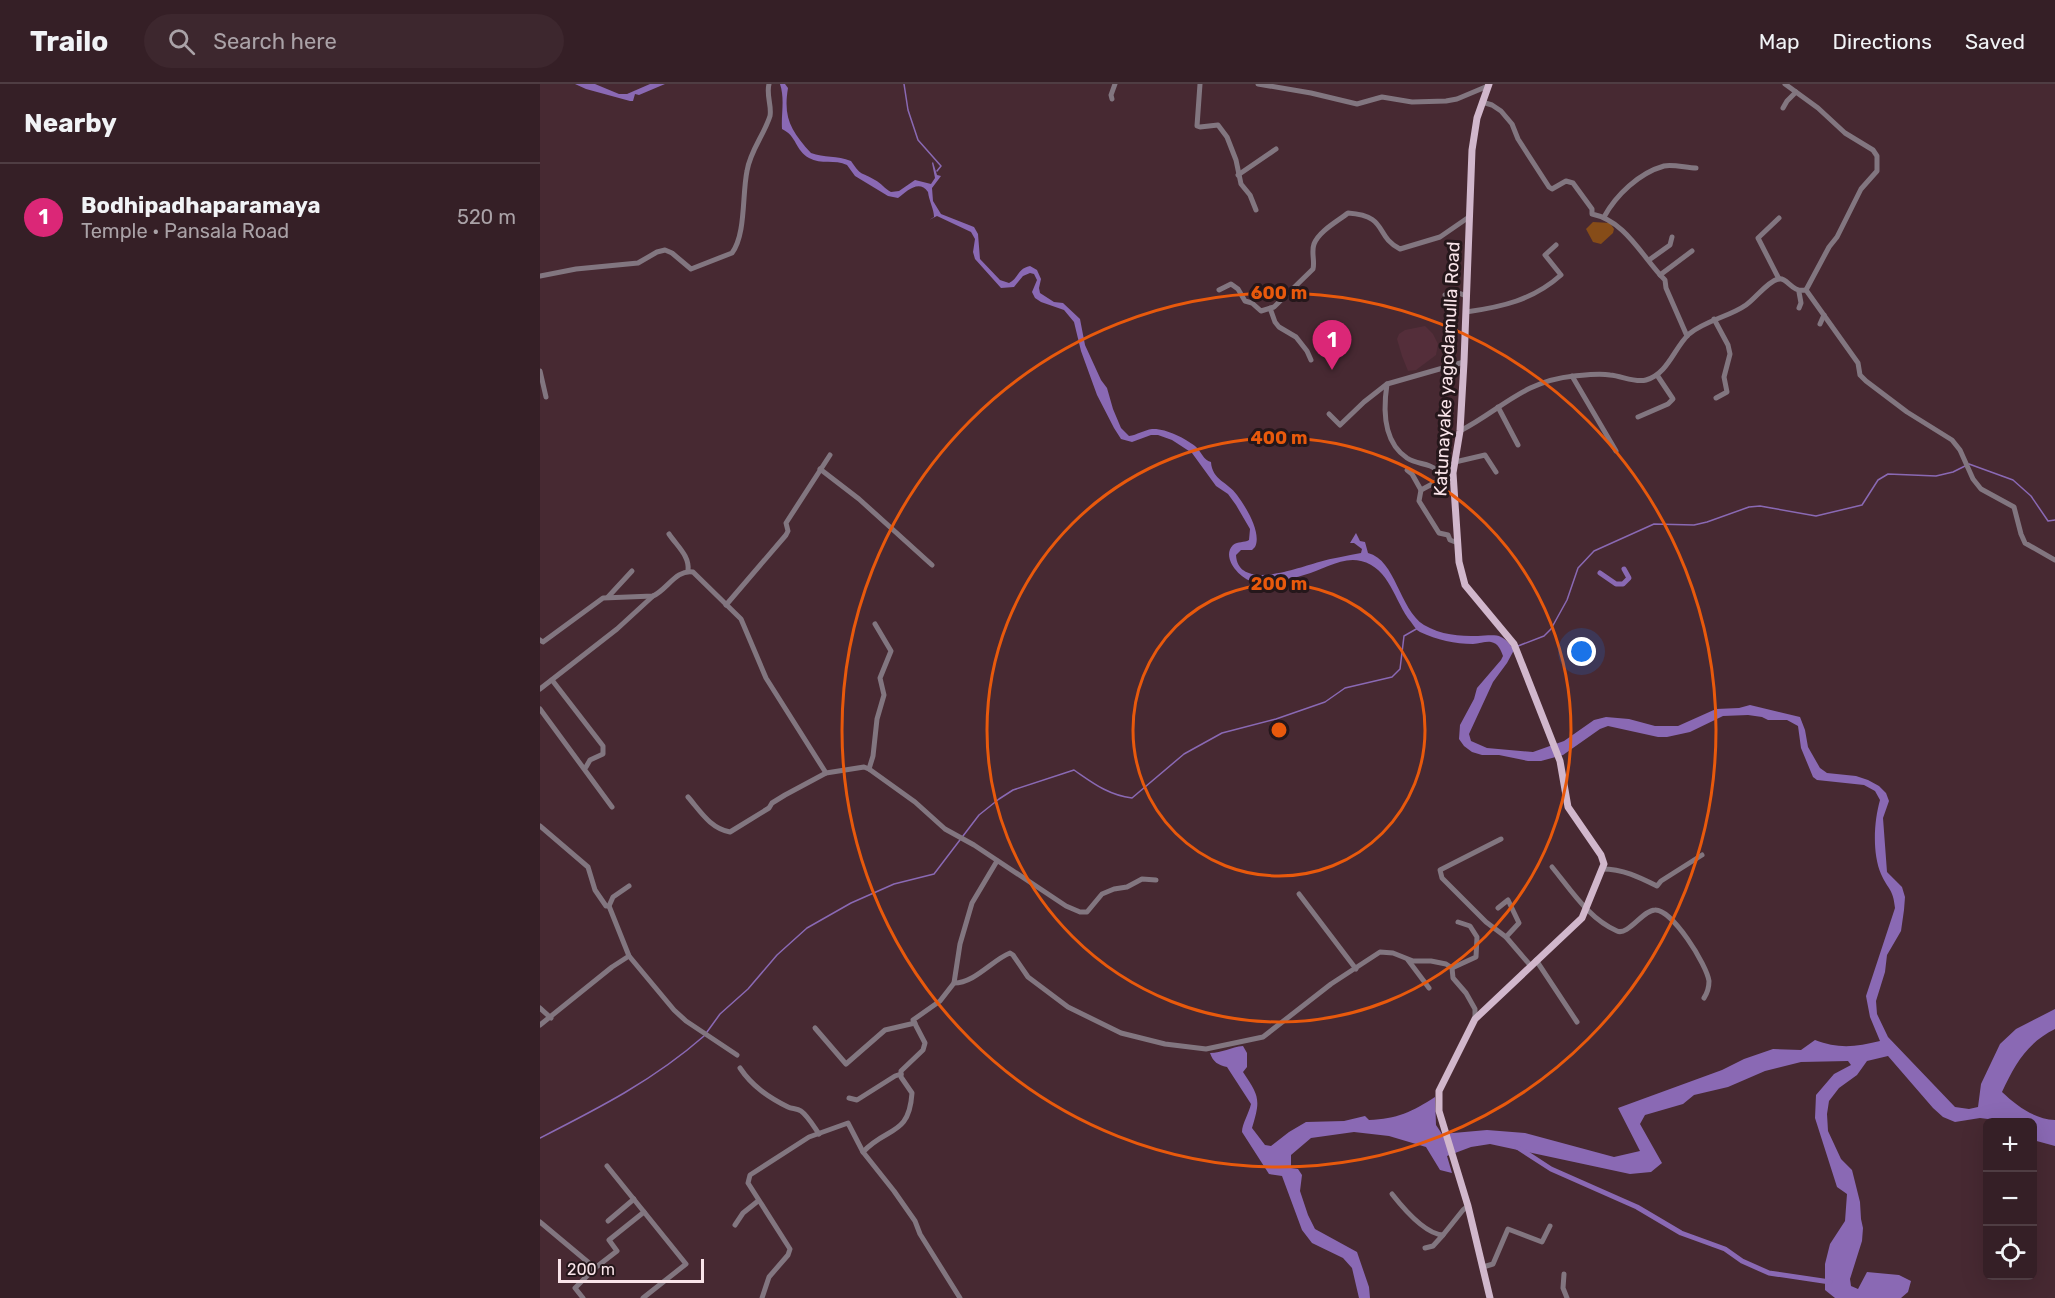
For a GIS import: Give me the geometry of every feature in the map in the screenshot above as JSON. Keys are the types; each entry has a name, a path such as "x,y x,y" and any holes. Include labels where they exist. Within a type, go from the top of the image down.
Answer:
{"main road":[{"name":"Katunayake yagodamulla Road","path":"1489,85 1477,118 1472,150 1460,432 1455,462 1449,475 1459,562 1465,585 1514,644 1560,761 1568,807 1601,855 1604,864 1602,869"},
{"path":"1490,1298 1468,1206 1439,1111 1439,1091 1475,1019 1582,918 1602,869"}],"street":[{"path":"540,276 576,269 638,263 665,250 691,269 732,253 736,248 741,226 749,160 770,114 767,91 769,84"},
{"path":"1112,99 1111,94 1115,84"},
{"path":"1200,84 1197,126 1218,125 1227,137 1236,160 1241,184 1250,195 1256,210"},
{"path":"1258,84 1288,87 1357,104 1382,97 1412,102 1446,101 1457,99 1489,85"},
{"path":"1785,84 1818,108 1845,133 1873,150 1877,156 1877,171 1861,189 1837,237 1829,247 1806,290 1799,292"},
{"path":"1784,108 1787,100 1796,92"},
{"path":"1482,102 1501,111 1512,124 1518,139 1549,187 1552,189 1566,181 1574,183 1592,209 1592,214 1604,217 1624,232 1665,280 1666,288 1687,336"},
{"path":"1238,175 1276,149"},
{"path":"1604,217 1613,201 1641,177 1665,166 1696,168"},
{"path":"1219,290 1231,284 1238,289 1245,301 1252,303 1261,311 1274,307 1313,269 1314,243 1320,235 1348,213 1365,214 1374,219 1389,240 1400,249 1440,237 1469,217"},
{"path":"1779,218 1758,238 1779,279 1799,292 1801,303 1799,308"},
{"path":"1648,260 1670,246 1672,237"},
{"path":"1466,312 1504,303 1515,303 1536,294 1552,283 1561,275 1545,255 1556,244"},
{"path":"1660,275 1692,251"},
{"path":"1460,432 1513,396 1545,381 1572,376 1609,374 1639,381 1657,375 1687,336 1714,320 1745,306 1779,279"},
{"path":"1806,290 1858,363 1860,375 1907,412 1952,441 1960,450 1981,489 2014,507 2020,534 2025,543 2055,560"},
{"path":"1445,295 1459,293 1466,296"},
{"path":"1270,308 1275,322 1296,337 1311,360"},
{"path":"1820,324 1824,315"},
{"path":"1714,320 1728,345 1730,354 1724,377 1728,392 1716,398"},
{"path":"1329,414 1340,425 1387,384 1464,362"},
{"path":"540,371 546,398"},
{"path":"1638,417 1668,404 1673,399 1657,375"},
{"path":"1572,376 1616,451"},
{"path":"1387,384 1384,405 1387,426 1393,443 1407,458 1449,475"},
{"path":"1498,407 1518,445"},
{"path":"726,605 786,536 786,523 830,454"},
{"path":"1455,462 1485,455 1496,472"},
{"path":"820,469 859,499 932,565"},
{"path":"1407,470 1412,474 1421,490 1419,501 1439,533 1448,535 1450,540 1458,543"},
{"path":"1421,490 1449,475"},
{"path":"669,534 686,555 689,562 688,571"},
{"path":"540,640 543,642 592,605 608,597 632,571"},
{"path":"540,689 617,629 678,576 688,571 693,572 745,625 766,678 826,773"},
{"path":"608,597 654,596"},
{"path":"869,769 873,756 877,720 884,695 880,678 891,651 875,624"},
{"path":"552,680 603,746 603,754 590,760 586,767"},
{"path":"540,709 612,807"},
{"path":"688,797 710,823 719,830 730,832 770,808 772,803 785,795 826,773 864,767 915,802 945,829 1066,906 1080,912 1087,912 1102,894 1127,887 1142,879 1156,880"},
{"path":"540,826 588,867 595,890 606,906 609,906 629,956 674,1010 686,1021 737,1055"},
{"path":"1501,839 1440,870 1442,878 1486,922 1506,937 1533,963 1577,1022"},
{"path":"1602,869 1614,869 1631,874 1657,886 1661,881 1702,855"},
{"path":"849,1098 857,1100 901,1074 901,1071 923,1050 925,1043 913,1020 940,1001 954,983 960,944 972,903 997,861"},
{"path":"1552,867 1586,910 1621,932 1650,911 1657,909 1664,912 1688,939 1709,979 1708,991 1704,998"},
{"path":"609,906 614,897 629,886"},
{"path":"1299,894 1356,969"},
{"path":"1498,908 1508,900 1519,923 1506,937"},
{"path":"1452,968 1476,957 1477,937 1470,926 1458,922"},
{"path":"954,983 973,976 1010,953 1014,955 1028,977 1068,1007 1120,1033 1165,1044 1206,1049 1263,1037 1332,984 1380,952 1393,953 1413,961 1446,964 1452,968"},
{"path":"540,1025 629,956"},
{"path":"1407,959 1429,988"},
{"path":"1452,968 1452,978 1466,993 1475,1009 1475,1019"},
{"path":"540,1008 551,1017"},
{"path":"815,1028 846,1064 885,1030 915,1023"},
{"path":"740,1068 759,1090 790,1108 804,1113 819,1134"},
{"path":"863,1152 869,1145 903,1125 908,1115 912,1093 901,1074"},
{"path":"762,1298 769,1277 788,1255 790,1249 748,1183 750,1175 792,1146 848,1123 863,1152 915,1221 920,1234 960,1298"},
{"path":"607,1166 686,1264 644,1298"},
{"path":"1392,1194 1421,1225 1439,1235 1443,1234"},
{"path":"608,1221 634,1200"},
{"path":"735,1225 743,1213 758,1201"},
{"path":"1425,1248 1433,1246 1462,1210 1468,1206"},
{"path":"583,1298 574,1288 594,1268 617,1251 609,1240 644,1212"},
{"path":"540,1222 594,1268"},
{"path":"1483,1267 1493,1264 1508,1229 1542,1242 1550,1226"},
{"path":"1564,1274 1563,1288 1567,1298"}],"shaded area":[{"path":"575,84 595,84 619,94 627,94 650,84 665,84 639,95 635,94 633,101 630,101"},
{"path":"780,84 785,84 788,88 787,108 790,124 811,153 851,161 859,172 877,181 891,192 899,191 915,180 931,184 935,178 933,162 937,175 941,176 932,188 933,201 941,214 974,227 978,234 980,259 1000,280 1009,283 1026,267 1030,266 1037,270 1041,279 1040,293 1054,302 1063,303 1080,319 1085,345 1107,388 1121,428 1129,436 1157,429 1186,440 1195,446 1206,460 1211,462 1217,477 1241,500 1252,520 1257,541 1252,550 1241,550 1236,555 1239,566 1247,572 1258,575 1271,574 1361,553 1362,549 1350,543 1356,533 1360,541 1365,542 1368,553 1377,557 1385,565 1409,608 1424,625 1450,634 1496,636 1507,641 1514,650 1493,682 1469,734 1471,741 1487,748 1533,752 1564,741 1594,720 1606,717 1629,719 1655,726 1678,726 1716,709 1750,705 1800,717 1808,747 1820,768 1827,773 1856,776 1868,780 1886,793 1889,801 1883,818 1887,872 1902,887 1905,897 1901,931 1887,955 1885,972 1876,1001 1877,1014 1888,1037 1955,1107 1969,1109 1978,1107 1981,1084 2000,1044 2016,1029 2055,1009 2055,1029 2037,1041 2023,1055 2002,1092 2026,1111 2055,1120 2055,1146 2037,1141 2037,1118 1980,1118 1955,1122 1943,1117 1888,1056 1867,1061 1857,1075 1839,1088 1829,1101 1827,1114 1828,1131 1841,1159 1852,1170 1860,1202 1862,1241 1850,1279 1851,1286 1858,1289 1867,1272 1899,1275 1911,1281 1908,1292 1901,1298 1835,1298 1825,1290 1825,1264 1830,1244 1845,1221 1847,1194 1837,1187 1815,1118 1816,1095 1834,1074 1851,1065 1848,1061 1801,1062 1765,1071 1728,1087 1694,1095 1683,1104 1645,1115 1640,1124 1662,1163 1651,1172 1630,1174 1490,1144 1471,1147 1447,1156 1452,1173 1440,1170 1426,1147 1389,1136 1354,1132 1311,1138 1291,1155 1291,1168 1298,1169 1302,1175 1300,1191 1315,1229 1357,1252 1369,1287 1370,1298 1359,1298 1352,1268 1343,1258 1312,1243 1302,1230 1282,1176 1269,1174 1242,1132 1251,1104 1227,1067 1216,1063 1210,1053 1243,1046 1247,1053 1247,1067 1243,1072 1257,1098 1257,1110 1252,1128 1265,1145 1271,1146 1306,1122 1344,1121 1365,1116 1369,1120 1388,1118 1411,1111 1435,1097 1436,1125 1442,1134 1487,1130 1525,1133 1614,1157 1640,1151 1618,1108 1773,1049 1801,1050 1815,1040 1831,1045 1847,1046 1880,1041 1870,1017 1866,996 1895,908 1893,896 1881,874 1876,857 1875,827 1880,800 1875,791 1864,785 1817,780 1813,777 1801,748 1798,726 1787,720 1768,720 1748,715 1723,716 1690,732 1667,737 1608,726 1600,729 1563,755 1541,761 1472,752 1459,739 1460,725 1474,699 1477,688 1503,656 1497,645 1489,642 1473,644 1453,642 1419,631 1405,614 1385,578 1371,565 1361,561 1347,560 1294,578 1259,582 1244,578 1234,568 1229,556 1233,545 1249,540 1250,529 1236,505 1228,494 1216,486 1192,453 1172,440 1158,435 1151,435 1132,442 1121,439 1097,395 1081,351 1074,322 1064,310 1035,298 1032,292 1037,280 1034,274 1023,276 1014,287 1001,288 975,259 973,252 975,239 971,232 937,216 929,220 934,217 934,214 928,192 924,188 917,186 898,198 888,196 855,176 847,165 814,160 804,155 791,135 782,129"},
{"path":"1593,222 1610,223 1614,229 1613,233 1601,244 1593,242 1586,229"},
{"path":"1425,326 1433,334 1438,344 1436,355 1416,370 1408,371 1397,339 1399,334 1405,330"}],"waterway":[{"path":"904,84 908,110 918,140 941,166 937,171"},
{"path":"1518,646 1544,636 1551,629 1567,600 1578,568 1594,551 1654,524 1694,525 1749,507 1760,506 1816,516 1862,505 1878,480 1888,474 1936,476 1953,472 1969,464 2013,480 2031,496 2048,521 2055,520"},
{"path":"1600,573 1616,584 1623,584 1629,578 1624,569"},
{"path":"707,1032 720,1014 748,989 777,955 807,928 851,903 894,884 934,874 979,815 1013,790 1074,770 1108,791 1132,798 1184,754 1222,733 1276,719 1325,702 1345,688 1392,677 1400,669 1404,636 1418,628"},
{"path":"540,1138 646,1080 704,1036"},
{"path":"1517,1147 1551,1169 1637,1207 1681,1233 1725,1249 1742,1261 1769,1273 1830,1282"}],"place":[{"name":"Bodhipadhaparamaya","path":"1332,370"}]}
